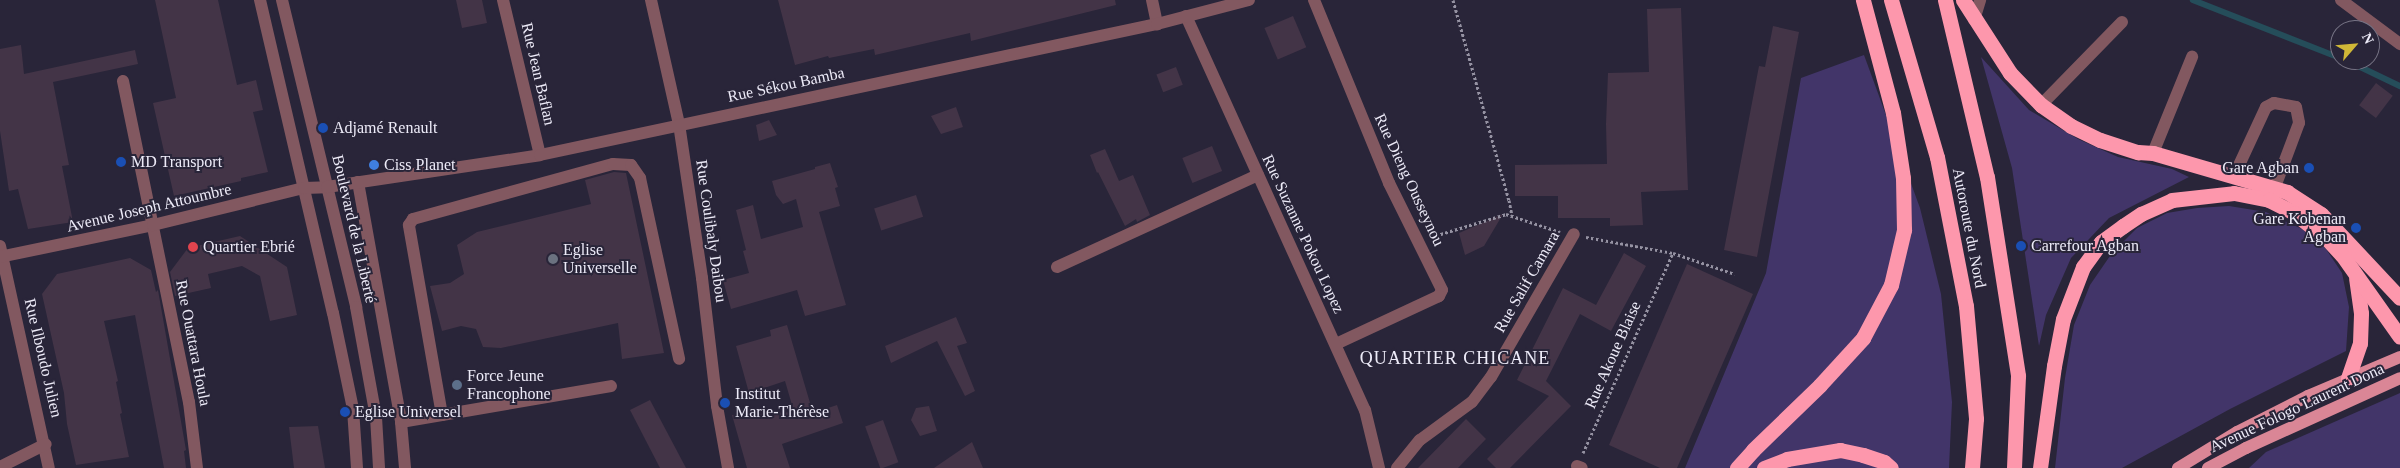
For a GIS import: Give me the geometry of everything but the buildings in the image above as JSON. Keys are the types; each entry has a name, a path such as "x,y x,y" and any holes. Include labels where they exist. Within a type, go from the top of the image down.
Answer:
{"highway":[{"path":"1737,468 1820,385 1863,338 1891,285 1904,230 1902,178 1892,113 1863,0"},
{"name":"Autoroute du Nord","path":"1891,0 1937,157 1966,306 1976,419 1972,468"},
{"name":"Autoroute du Nord","path":"1945,0 1988,177 2018,376 2014,468"},
{"path":"1963,0 1974,20 2010,73 2041,105 2071,126 2100,140 2138,152 2153,153 2275,187 2321,214 2400,298"},
{"path":"2040,468 2054,366 2063,319 2083,267 2101,242 2141,214 2172,200 2234,193 2269,200 2294,213 2326,238 2355,274 2400,337"},
{"path":"2348,378 2360,343 2361,314 2355,274"},
{"path":"1764,468 1786,459 1840,450 1863,454 1884,462 1891,468"}],"main road":[{"name":"Avenue Fologo Laurent Dona","path":"2178,468 2192,464 2246,428 2348,378 2400,356"},
{"name":"Avenue Fologo Laurent Dona","path":"2208,468 2246,448 2400,378"}],"street":[{"path":"260,0 333,313 353,409 357,468"},
{"name":"Boulevard de la Liberté","path":"282,0 356,308 376,417 379,468"},
{"name":"Rue Jean Baflan","path":"503,0 540,155"},
{"name":"Rue Coulibaly Daibou","path":"651,0 679,124 702,278 717,406 728,468"},
{"path":"1152,0 1157,24"},
{"name":"Rue Sékou Bamba","path":"327,187 540,155 1157,24 1249,0"},
{"name":"Rue Dieng Ousseynou","path":"1314,0 1389,184 1440,282 1442,290 1439,296 1336,344"},
{"path":"1974,20 1980,0"},
{"path":"2341,0 2400,44"},
{"name":"Rue Suzanne Pokou Lopez","path":"1186,16 1365,410 1379,468"},
{"path":"2041,105 2122,22"},
{"path":"2153,153 2192,57"},
{"name":"Rue Ouattara Houla","path":"123,81 189,402 197,468"},
{"path":"2234,176 2266,108 2274,103 2296,107 2299,124 2275,187"},
{"path":"442,416 409,225 413,219 613,164 631,165 640,178 679,359"},
{"path":"1057,267 1258,175"},
{"path":"358,182 402,422 405,468"},
{"name":"Avenue Joseph Attoumbre","path":"1,253 154,225 304,188 327,187"},
{"name":"Rue Salif Camara","path":"1397,468 1420,440 1472,402 1477,396 1574,234"},
{"name":"Rue Ilboudo Julien","path":"1,253 46,444 49,468"},
{"path":"402,422 611,386"},
{"path":"0,467 46,444"}],"path":[{"path":"1453,0 1510,200 1512,216"},
{"path":"1418,241 1497,216 1512,216 1574,234"},
{"name":"Rue Salif Camara","path":"1574,234 1673,253 1735,274"},
{"name":"Rue Akoue Blaise","path":"1580,467 1673,253"}],"shaded area":[{"path":"1864,55 1920,208 1941,294 1952,402 1949,468 1685,468 1766,273 1801,78"},
{"path":"1981,57 2029,110 2078,139 2118,157 2172,169 2189,177 2109,218 2071,258 2046,315 2039,346 2012,168"},
{"path":"2229,206 2266,212 2302,229 2326,249 2342,273 2349,307 2346,351 2230,409 2122,468 2055,468 2065,378 2074,325 2090,285 2112,253 2137,228 2167,213 2197,208"},
{"path":"2400,393 2400,468 2249,468 2266,452"}],"waterway":[{"path":"2193,0 2330,54"},
{"path":"2367,70 2400,86"}],"place":[{"name":"Adjamé Renault","path":"323,128"},
{"name":"MD Transport","path":"121,162"},
{"name":"Ciss Planet","path":"374,165"},
{"name":"Gare Agban","path":"2309,168"},
{"name":"Gare Kobenan Agban","path":"2356,228"},
{"name":"Carrefour Agban","path":"2021,246"},
{"name":"Quartier Ebrié","path":"193,247"},
{"name":"Eglise Universelle","path":"553,259"},
{"name":"Force Jeune Francophone","path":"457,385"},
{"name":"Institut Marie-Thérèse","path":"725,403"},
{"name":"Eglise Universel","path":"345,412"}],"district":[{"name":"QUARTIER CHICANE","path":"1455,358"}]}
